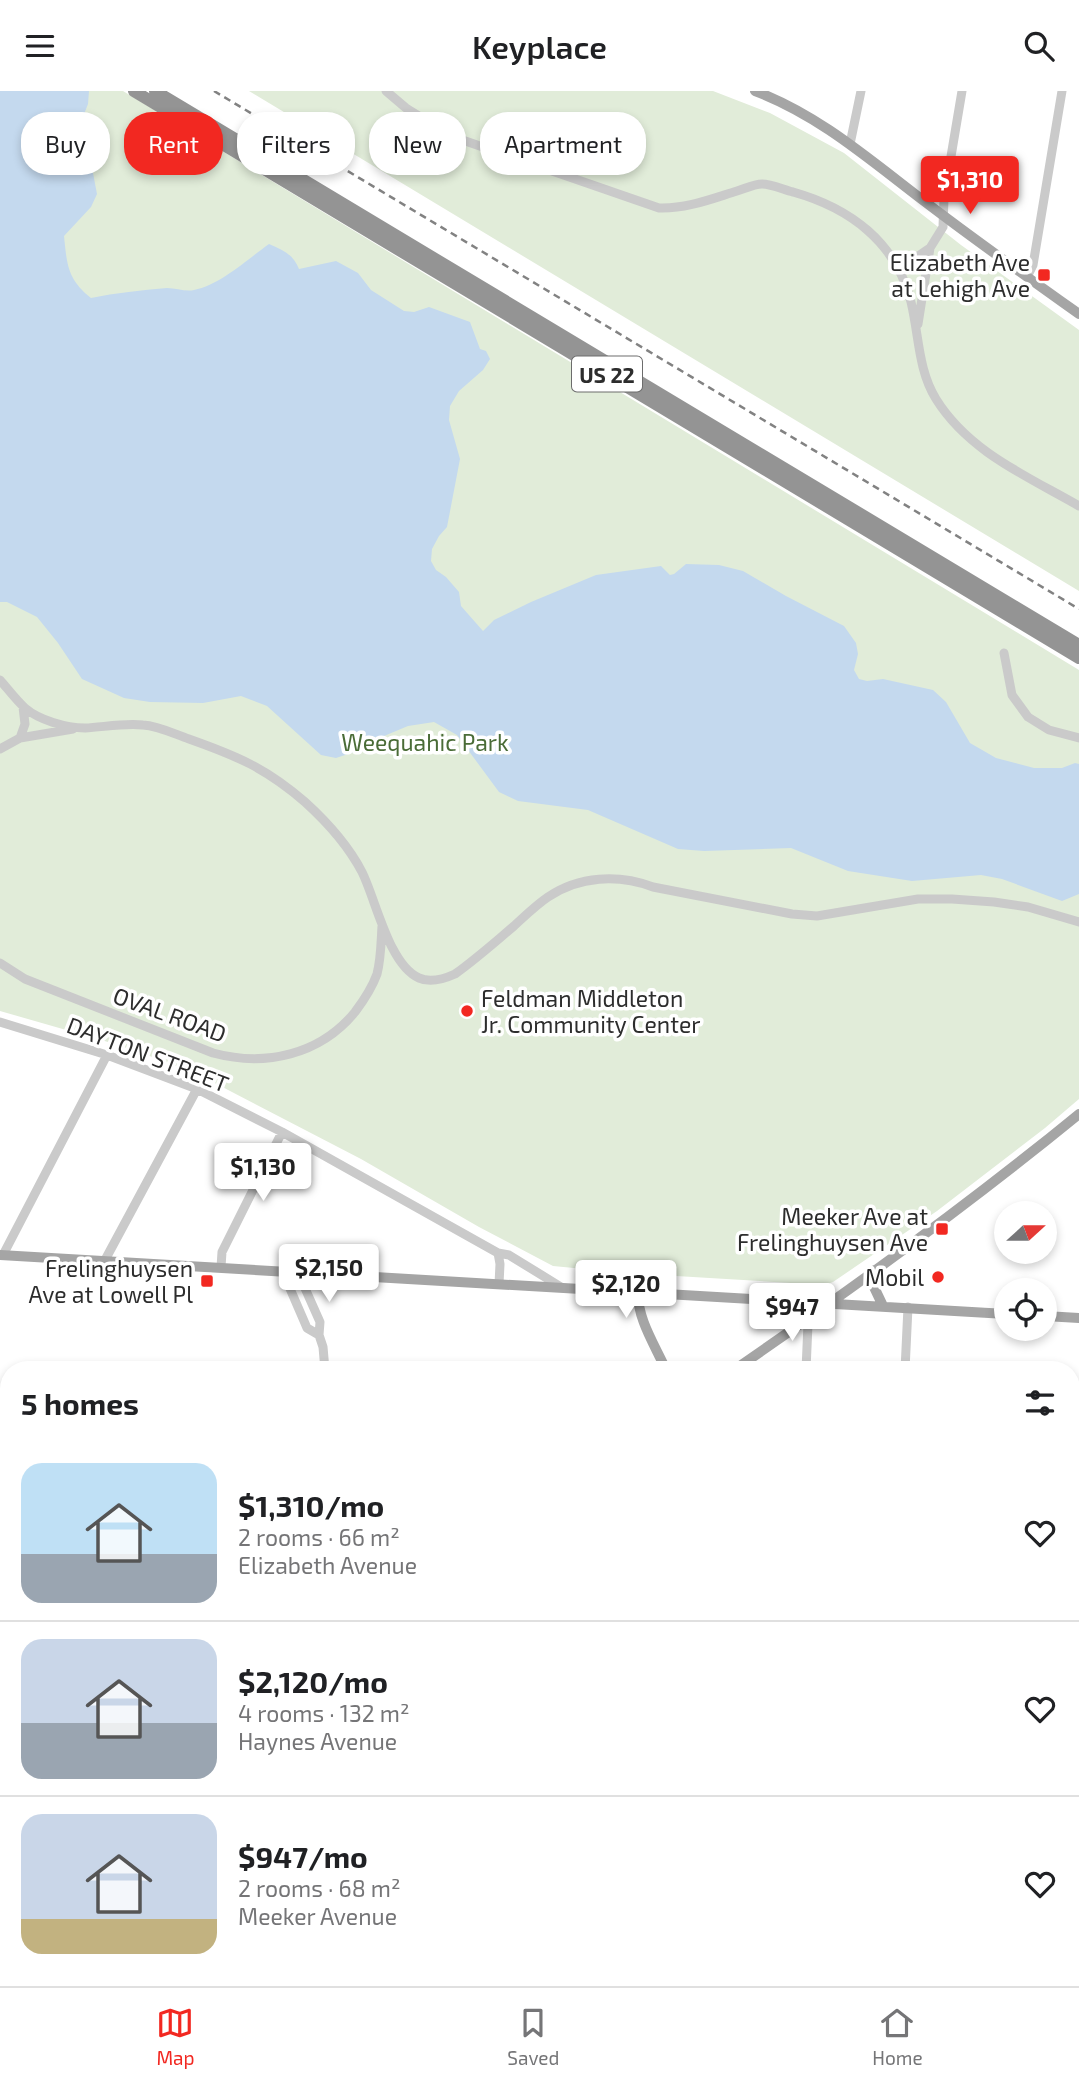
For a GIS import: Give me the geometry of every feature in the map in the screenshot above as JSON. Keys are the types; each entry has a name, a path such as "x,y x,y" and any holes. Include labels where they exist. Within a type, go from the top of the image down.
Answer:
{"highway":[{"name":"US 22","path":"134,91 1079,658"},
{"name":"US 22","path":"155,91 1079,645"}],"main road":[{"path":"755,91 776,95 850,144 1079,314"},
{"path":"747,1361 876,1270 1079,1114"},
{"path":"1,1255 994,1313"},
{"path":"876,1270 874,1287 883,1306"},
{"path":"638,1291 642,1316 662,1361"},
{"path":"1057,1317 1079,1318"}],"street":[{"path":"386,91 406,108 451,136 659,208 683,207 763,184 818,199 859,222 878,240 897,266 911,299 924,373 934,397 947,415 985,452 1079,506"},
{"path":"850,144 861,91"},
{"path":"917,329 930,249 943,227 944,198 962,91"},
{"path":"1027,277 1033,265 1062,91"},
{"path":"897,266 908,263 930,249"},
{"path":"1004,653 1012,695 1028,717 1049,730 1079,738"},
{"path":"0,680 23,707 42,718 82,728"},
{"path":"20,738 25,723 23,707"},
{"path":"0,749 20,738 82,728 145,725 238,757 262,770 304,802 335,834 362,872 382,926 397,954 416,977 426,980 455,974 547,898 567,887 600,879 634,881 792,914 817,916 918,898 1017,905 1079,922"},
{"name":"OVAL ROAD","path":"0,963 25,979 213,1052 243,1059 270,1059 308,1048 331,1035 351,1017 376,976 382,926"},
{"name":"DAYTON STREET","path":"1,1025 107,1055 197,1089 282,1132 498,1254 509,1255 561,1287"},
{"path":"1,1255 107,1055"},
{"path":"105,1260 197,1089"},
{"path":"221,1267 222,1252 282,1132"},
{"path":"498,1254 499,1284"},
{"path":"288,1271 288,1284 307,1328 319,1335"},
{"path":"305,1272 304,1286 320,1322 319,1335 324,1361"},
{"path":"807,1361 809,1301"},
{"path":"905,1361 908,1307"}],"green space":[{"name":"Weequahic Park","path":"0,91 123,91 158,112 124,112 124,175 223,175 223,152 237,160 237,175 262,175 1079,670 1079,1099 937,1211 833,1282 824,1285 553,1266 361,1159 207,1079 115,1044 0,1011"},
{"path":"249,91 713,91 770,113 844,153 961,245 1079,330 1079,591 388,175 466,175 466,112 369,112 369,163 355,155 355,112 284,112"}],"water":[{"path":"0,91 89,91 85,112 21,112 21,175 93,175 97,194 91,207 64,236 66,255 73,277 91,298 167,288 191,290 204,287 233,271 269,244 291,256 299,269 336,261 358,273 371,290 404,311 414,312 429,307 470,322 480,349 486,351 490,359 483,370 459,391 450,406 449,420 460,459 447,527 432,549 431,561 436,570 459,592 461,606 483,631 494,620 596,575 661,566 670,575 686,564 719,565 743,571 844,626 856,643 858,654 854,670 859,679 883,679 933,690 946,702 970,743 996,758 1034,768 1062,768 1079,764 1079,894 1062,901 1002,879 981,875 912,881 848,871 791,848 704,851 678,849 588,810 518,801 499,792 457,735 434,722 408,726 336,758 321,755 267,706 241,696 203,703 150,702 124,698 82,679 37,617 7,602 0,602"}],"railway":[{"path":"214,91 1079,609"}],"place":[{"name":"Elizabeth Ave at Lehigh Ave","path":"1044,275"},
{"name":"Feldman Middleton Jr. Community Center","path":"467,1011"},
{"name":"Meeker Ave at Frelinghuysen Ave","path":"942,1229"},
{"name":"Mobil","path":"938,1277"},
{"name":"Frelinghuysen Ave at Lowell Pl","path":"207,1281"}]}
